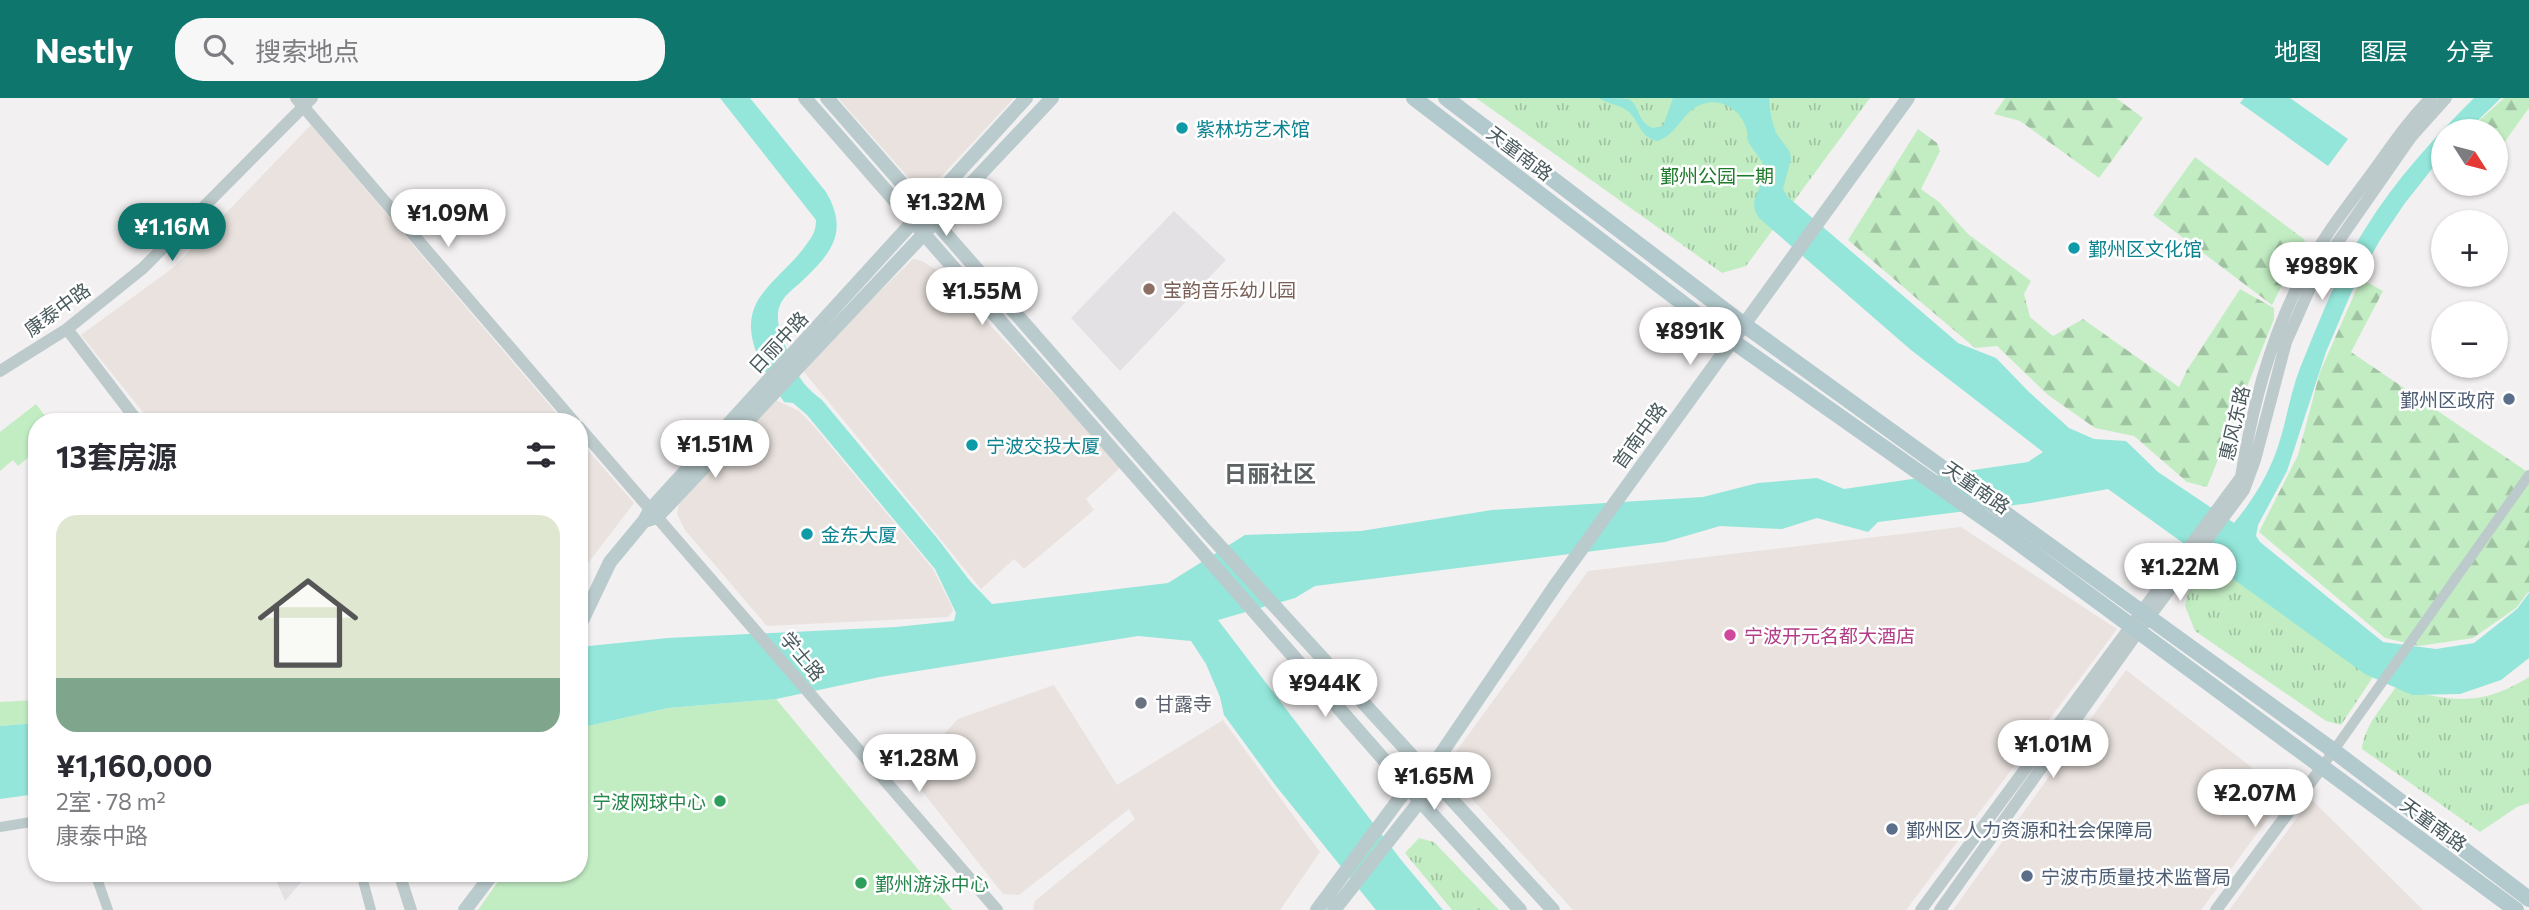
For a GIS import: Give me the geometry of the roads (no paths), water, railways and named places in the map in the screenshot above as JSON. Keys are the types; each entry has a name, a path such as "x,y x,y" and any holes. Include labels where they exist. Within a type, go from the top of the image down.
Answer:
{"main road":[{"path":"805,98 1408,788 1520,910"},
{"path":"827,98 1206,531 1553,910"},
{"name":"日丽中路","path":"808,347 913,221 1026,98"},
{"name":"日丽中路","path":"588,608 610,562 650,516 808,347 936,223 1052,98"},
{"name":"天童南路","path":"1414,98 1731,340 2008,535 2516,910"},
{"name":"天童南路","path":"1446,98 1743,324 2333,751 2529,898"},
{"name":"首南中路","path":"1428,773 1557,583 1908,98"},
{"path":"1317,910 1408,788 1428,773"},
{"path":"1334,910 1420,801 1428,773"},
{"path":"465,910 486,882"}],"street":[{"name":"惠风东路","path":"2225,510 2241,477 2246,444 2270,356 2306,270 2395,142 2431,98"},
{"name":"惠风东路","path":"1921,910 2192,552 2244,490 2255,460 2286,342 2317,272 2411,137 2446,98"},
{"name":"康泰中路","path":"0,372 67,329 143,268 304,101"},
{"path":"304,101 567,413"},
{"path":"67,329 131,413"},
{"name":"学士路","path":"588,438 650,516 750,623 997,910"},
{"path":"2216,910 2322,767 2529,475"},
{"name":"惠风东路","path":"1940,910 2134,629"},
{"path":"0,827 28,822"},
{"path":"98,882 108,910"},
{"path":"363,882 371,910"},
{"path":"403,882 411,910"}],"place":[{"name":"紫林坊艺术馆","path":"1182,128"},
{"name":"鄞州区文化馆","path":"2074,248"},
{"name":"宝韵音乐幼儿园","path":"1149,289"},
{"name":"鄞州区政府","path":"2509,399"},
{"name":"宁波交投大厦","path":"972,445"},
{"name":"金东大厦","path":"807,534"},
{"name":"宁波开元名都大酒店","path":"1730,635"},
{"name":"甘露寺","path":"1141,703"},
{"name":"宁波网球中心","path":"720,801"},
{"name":"鄞州区人力资源和社会保障局","path":"1892,829"},
{"name":"宁波市质量技术监督局","path":"2027,876"},
{"name":"鄞州游泳中心","path":"861,883"}],"district":[{"name":"日丽社区","path":"1270,473"}],"park label":[{"name":"鄞州公园一期","path":"1717,175"}]}
